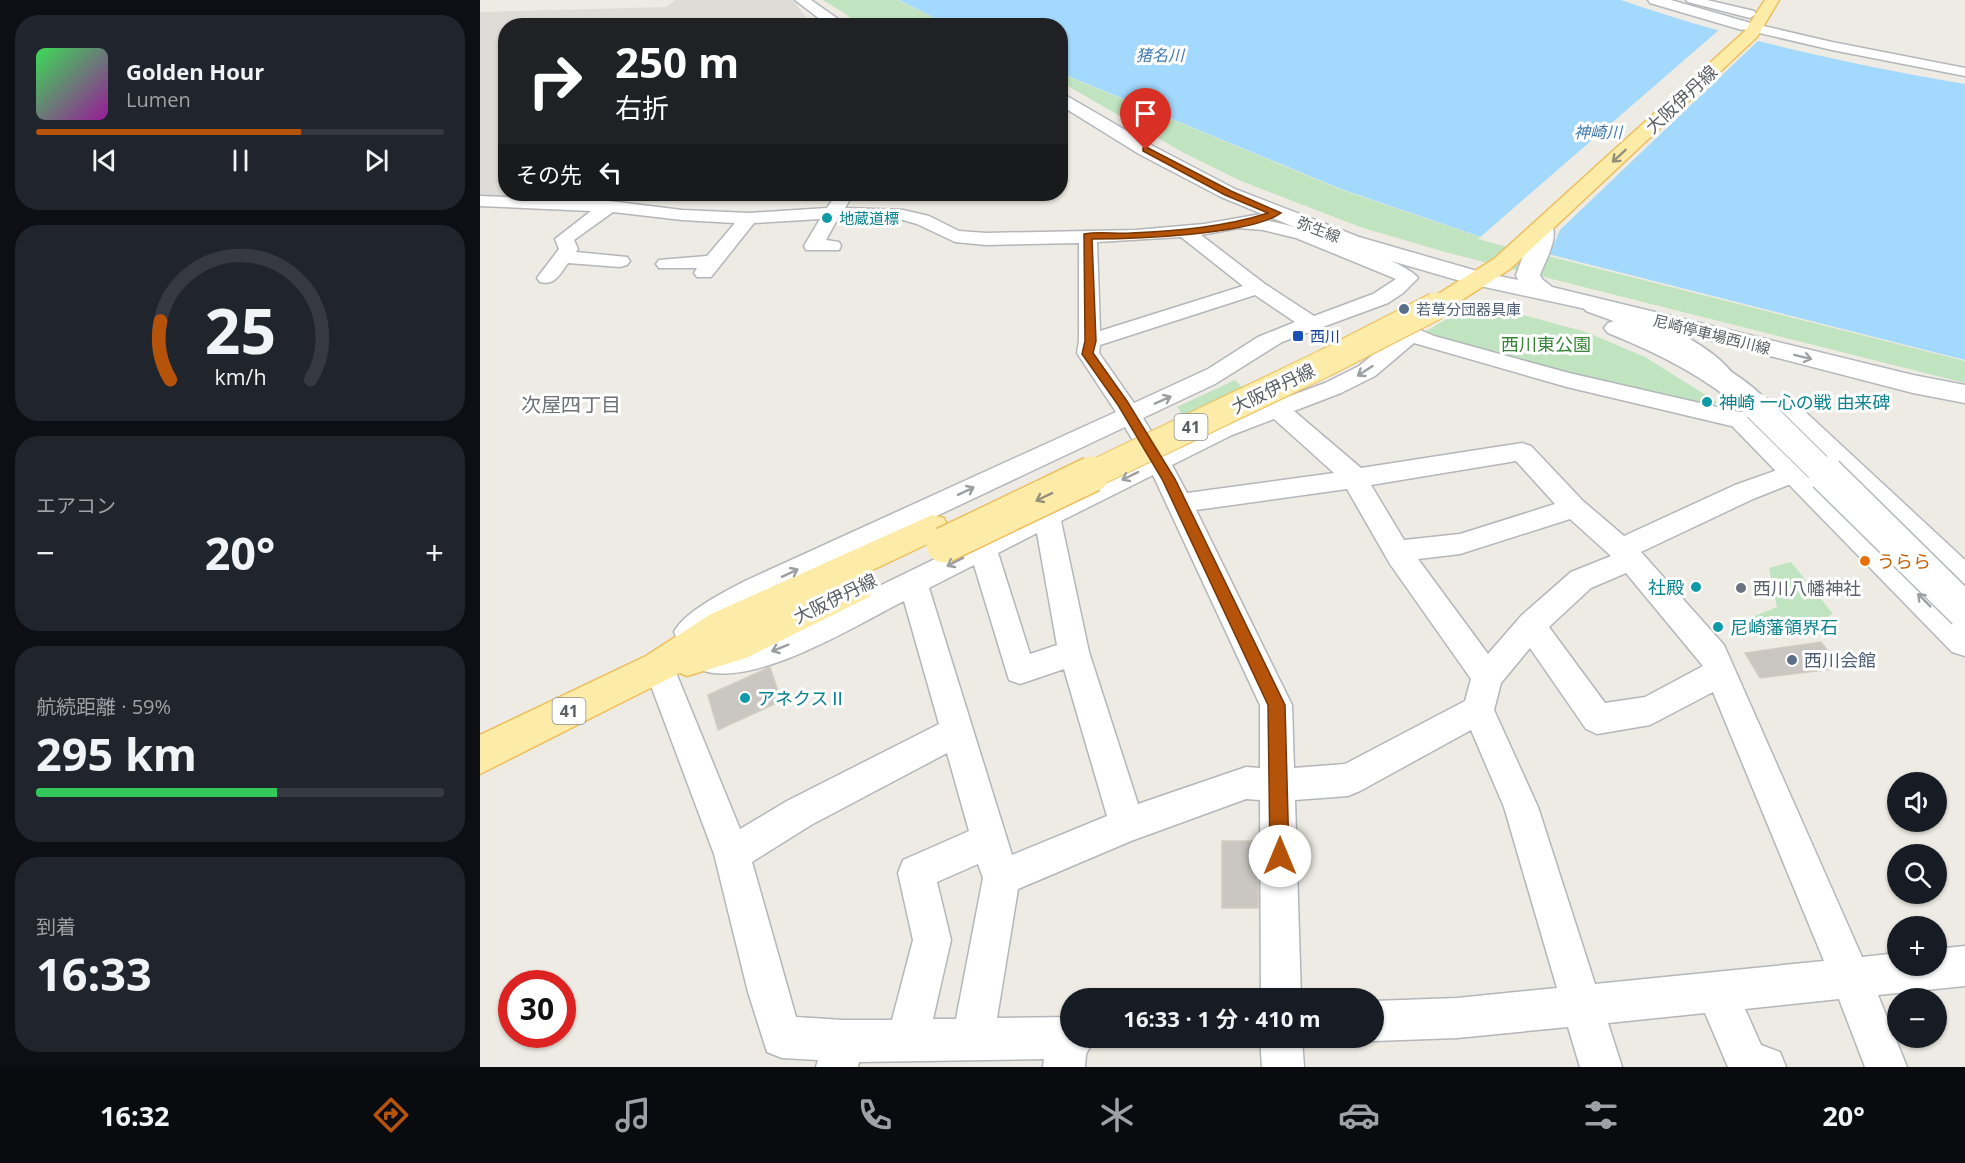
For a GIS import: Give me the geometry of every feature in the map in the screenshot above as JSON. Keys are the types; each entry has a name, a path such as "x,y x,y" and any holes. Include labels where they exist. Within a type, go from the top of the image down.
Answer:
{"main road":[{"name":"大阪伊丹線","path":"1506,234 1701,61 1748,25 1759,0"},
{"name":"大阪伊丹線","path":"480,755 659,667 733,647 938,536 1325,363 1543,228 1772,0"}],"street":[{"path":"802,0 827,18"},
{"path":"1655,0 1832,46 1965,72"},
{"path":"1692,0 1748,25"},
{"name":"弥生線","path":"1068,102 1184,171 1276,213 1351,242 1479,267"},
{"path":"480,201 607,202 682,215 749,218 834,213 903,215 923,220 955,236 986,239 1131,236 1244,224 1265,225 1359,255 1407,276 1406,280 1383,298 1309,322 1265,341 1207,379 732,601 695,626 659,667"},
{"path":"816,246 840,201"},
{"path":"547,278 569,249 564,239 607,202"},
{"path":"1244,224 1276,213"},
{"path":"666,264 708,267 749,218"},
{"path":"1543,228 1542,236 1528,269 1542,288 1647,327 1692,348 1745,406"},
{"path":"1185,231 1258,288 1309,322"},
{"path":"1088,236 1090,341 1088,354 1129,415 1181,503 1276,705 1281,988"},
{"path":"564,257 620,261"},
{"path":"1479,267 1540,306 1605,323 1685,357 1745,406 1965,611"},
{"name":"尼崎停車場西川線","path":"1479,267 1542,288 1771,349 1913,384 1965,394"},
{"path":"1090,341 1258,288"},
{"path":"1364,305 1411,335 1578,383 1789,413 1965,581"},
{"path":"659,667 738,659 779,649 1235,424 1324,392 1358,376 1411,335"},
{"path":"1771,349 1740,359 1730,365 1728,376 1758,433 1965,641"},
{"path":"1277,408 1355,479 1483,694 1521,807 1601,1067"},
{"path":"1181,503 1355,479 1522,452 1574,508 1626,554 1713,654 1852,979 1886,1067"},
{"path":"1001,878 1128,825 1245,783 1279,785 1348,780 1483,694 1531,625 1581,580 1744,492 1797,472"},
{"path":"1398,551 1456,545 1574,508"},
{"path":"1047,517 1074,652 1128,825"},
{"path":"983,548 1020,671 1074,652"},
{"path":"914,583 1001,878 973,1040"},
{"path":"1531,625 1597,719 1650,711 1721,672"},
{"path":"659,667 732,854 768,992 782,1036 840,1054 907,1040 973,1040 1060,1047"},
{"path":"732,854 799,813 957,731"},
{"path":"907,1040 932,940 916,873 990,840"},
{"path":"1384,1021 1457,1018 1852,979 1963,971"},
{"path":"1717,992 1747,1062 1765,1067"},
{"path":"1282,1048 1283,1067"}],"shaded area":[{"path":"675,0 793,0 807,18 498,18 498,197 480,196 480,12 666,7"}],"green space":[{"path":"823,0 898,0 935,18 847,18 850,17"},
{"path":"1068,76 1342,190 1477,236 1965,361 1965,383 1445,252 1360,227 1241,181 1184,153 1068,86"},
{"name":"西川東公園","path":"1474,305 1486,305 1586,332 1645,357 1717,402 1711,409 1430,338 1423,333"},
{"path":"1235,380 1256,402 1195,430 1177,407"},
{"path":"1791,562 1833,614 1805,629 1742,636 1738,623 1777,607 1769,568"}],"water":[{"name":"神崎川","path":"899,0 1621,0 1706,27 1792,49 1965,84 1965,360 1481,237 1341,189 1068,76 1068,18 935,18"}],"pier":[{"path":"1720,29 1760,39 1560,230 1548,258 1478,239"}],"building":[{"name":"西川会館","path":"1821,642 1841,668 1760,678 1745,653"},
{"name":"アネクスⅡ","path":"770,667 781,701 718,730 708,695"},
{"path":"1222,841 1258,841 1258,908 1222,908"}],"place":[{"name":"地蔵道標","path":"827,218"},
{"name":"若草分団器具庫","path":"1404,309"},
{"name":"西川","path":"1298,336"},
{"name":"神崎 一心の戦 由来碑","path":"1707,402"},
{"name":"うらら","path":"1865,561"},
{"name":"社殿","path":"1696,587"},
{"name":"西川八幡神社","path":"1741,588"},
{"name":"尼崎藩領界石","path":"1718,627"},
{"name":"西川会館","path":"1792,660"},
{"name":"アネクスⅡ","path":"745,698"}],"district":[{"name":"次屋四丁目","path":"571,404"}],"route":[{"path":"1146,150 1228,193 1276,213 1244,224 1204,229 1131,236 1088,236 1090,341 1088,354 1123,404 1181,503 1276,705 1280,856"}],"water label":[{"name":"猪名川","path":"1160,55"}]}
